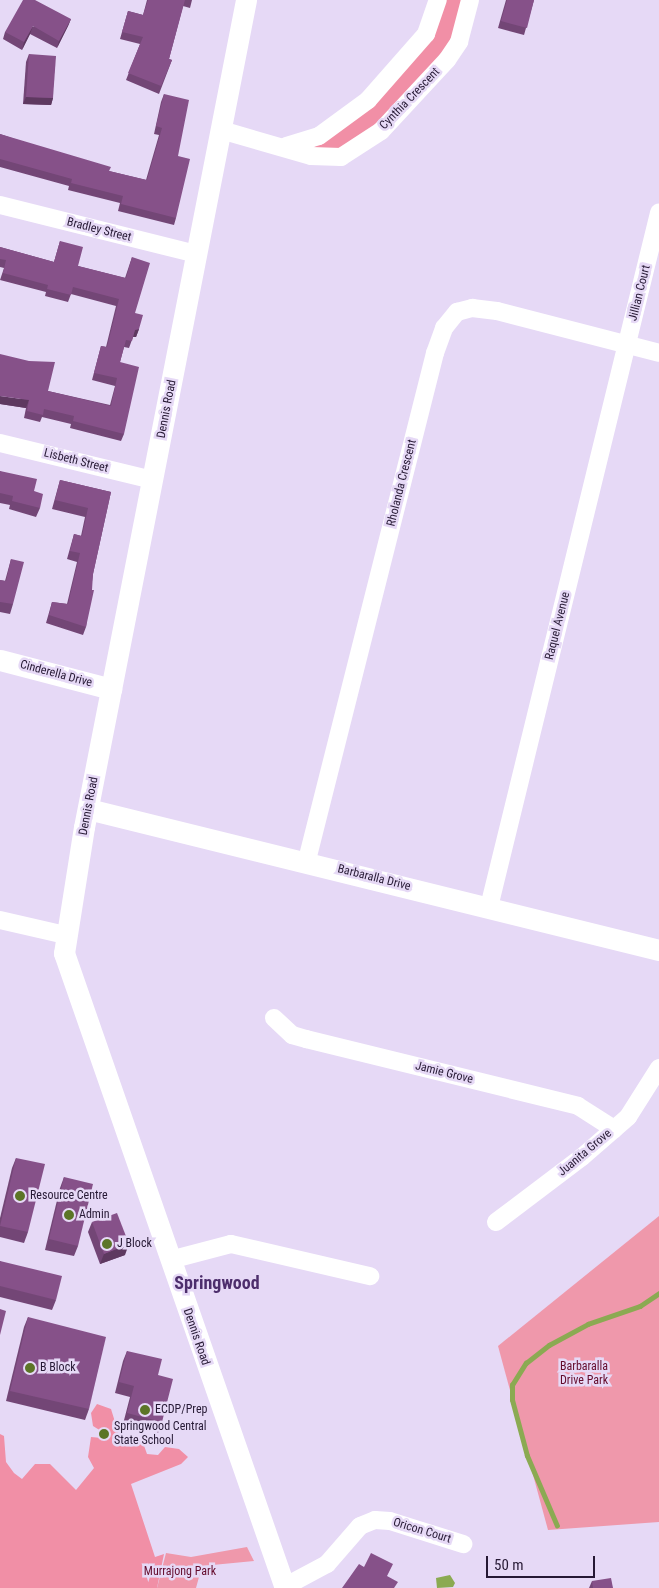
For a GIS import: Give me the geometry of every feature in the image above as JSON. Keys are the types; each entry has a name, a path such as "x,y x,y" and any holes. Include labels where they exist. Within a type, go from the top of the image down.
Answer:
{"street":[{"name":"Dennis Road","path":"246,0 88,809 65,935 64,953 69,974 284,1587"},
{"path":"286,146 319,136 368,100 426,34 438,0"},
{"name":"Cynthia Crescent","path":"221,130 332,159 350,152 381,131 447,60 458,42 470,0"},
{"name":"Bradley Street","path":"0,205 197,254"},
{"name":"Jillian Court","path":"627,345 659,213"},
{"name":"Rholanda Crescent","path":"307,860 432,362 444,328 457,312 472,308 497,311 659,353"},
{"name":"Raquel Avenue","path":"489,907 627,345"},
{"name":"Lisbeth Street","path":"0,443 153,480"},
{"name":"Cinderella Drive","path":"0,660 111,689"},
{"name":"Barbaralla Drive","path":"88,809 307,860 659,950"},
{"path":"0,920 65,935"},
{"name":"Jamie Grove","path":"274,1018 292,1034 306,1040 578,1106 614,1129"},
{"name":"Juanita Grove","path":"496,1222 628,1117 659,1068"},
{"path":"170,1260 231,1244 370,1276"},
{"name":"Oricon Court","path":"284,1587 327,1564 360,1526 375,1520 390,1521 464,1544"}],"green space":[{"name":"Barbaralla Drive Park","path":"659,1216 659,1522 548,1530 498,1346"},
{"name":"Murrajong Park","path":"247,1547 254,1561 202,1566 196,1588 157,1588 166,1553 191,1557"}],"shaded area":[{"path":"443,0 464,0 458,26 442,58 381,124 342,151 313,148 336,130"},
{"path":"97,1404 111,1409 120,1438 130,1442 142,1440 147,1454 158,1455 165,1447 179,1449 188,1457 181,1464 131,1484 155,1557 164,1554 157,1588 0,1588 0,1434 4,1436 6,1462 14,1473 22,1479 35,1464 50,1464 76,1490 94,1468 88,1457 91,1437 102,1438 101,1431 93,1426 91,1413"},
{"path":"450,1575 455,1583 453,1587 437,1588 436,1578"}],"building":[{"path":"23,0 35,0 71,19 59,41 33,26 24,42 5,32"},
{"path":"148,0 185,0 169,59 172,60 161,86 128,73 143,37 122,32 128,11 143,15"},
{"path":"507,0 534,0 527,28 501,21"},
{"path":"29,54 56,56 53,98 26,97"},
{"path":"164,94 189,100 178,156 190,159 176,218 121,204 123,196 71,183 72,179 0,159 0,134 111,167 109,171 147,180 162,128 156,126"},
{"path":"60,241 83,247 78,266 126,278 132,257 150,263 135,313 143,315 139,329 135,330 132,341 126,340 120,362 139,367 124,434 73,421 74,416 44,409 43,415 27,411 29,400 0,396 0,354 29,361 55,362 48,391 111,406 117,378 94,373 101,346 107,347 119,299 73,287 71,295 47,289 48,285 3,273 6,260 0,259 0,247 54,262"},
{"path":"0,471 37,479 34,491 43,494 40,508 12,501 13,496 0,493"},
{"path":"60,480 111,492 93,574 92,590 94,590 86,627 49,615 52,602 68,604 80,553 70,551 74,534 82,536 88,508 55,500"},
{"path":"11,559 24,562 13,604 0,602 0,580 6,581"},
{"name":"Resource Centre","path":"16,1158 45,1164 28,1232 0,1226"},
{"name":"Admin","path":"64,1177 93,1184 78,1246 49,1239"},
{"path":"117,1213 129,1244 104,1254 92,1222"},
{"path":"0,1261 62,1276 56,1300 0,1286"},
{"path":"0,1309 6,1311 0,1335"},
{"path":"28,1317 106,1337 89,1409 10,1391"},
{"name":"ECDP/Prep","path":"127,1351 162,1359 158,1375 173,1379 162,1422 127,1413 134,1386 119,1382"},
{"path":"371,1553 393,1564 387,1576 398,1582 394,1588 342,1588 359,1564 364,1567"},
{"path":"611,1578 613,1588 593,1588 592,1581"}],"waterway":[{"path":"557,1526 527,1456 512,1400 512,1385 526,1363 549,1345 588,1324 640,1306 659,1293"}],"place":[{"name":"Resource Centre","path":"20,1196"},
{"name":"Admin","path":"69,1215"},
{"name":"J Block","path":"107,1244"},
{"name":"B Block","path":"30,1368"},
{"name":"ECDP/Prep","path":"145,1410"},
{"name":"Springwood Central State School","path":"104,1434"}],"district":[{"name":"Springwood","path":"217,1283"}]}
